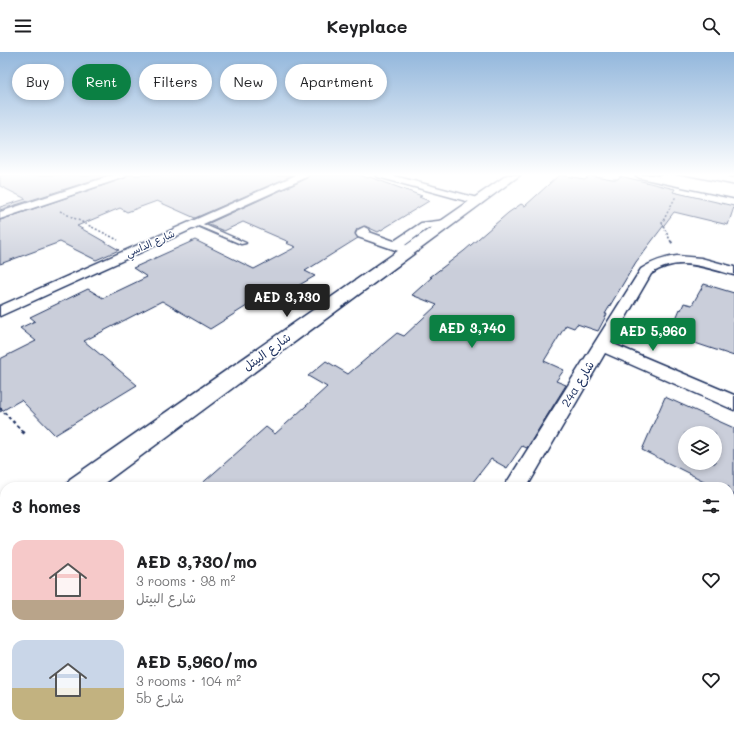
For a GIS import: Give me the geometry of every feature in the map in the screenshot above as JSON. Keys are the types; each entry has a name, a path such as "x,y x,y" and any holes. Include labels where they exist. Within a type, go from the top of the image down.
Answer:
{"street":[{"path":"0,216 27,207"},
{"name":"شارع الداسي","path":"0,311 231,207"},
{"name":"شارع البيتل","path":"86,482 402,248 446,223 468,207"},
{"path":"364,231 362,234 402,248"},
{"name":"24a شارع","path":"518,482 646,272 659,263 680,260 710,264 734,271"},
{"path":"598,350 662,377 691,385 734,403"}],"lane":[{"path":"196,223 243,243"}],"path":[{"path":"52,207 136,250"},
{"path":"671,207 662,223 680,260"},
{"path":"0,408 26,435"}],"building":[{"path":"0,207 9,207 0,210"},
{"path":"39,207 141,207 127,212 120,208 77,226 119,250 96,260 60,242 0,264 0,220"},
{"path":"170,207 220,207 195,218"},
{"path":"244,207 419,207 378,232 365,226 357,229 355,233 358,238 305,271 315,276 289,291 279,286 210,329 162,301 84,341 137,385 55,435 21,400 0,412 0,359 36,341 20,328 35,321 30,317 88,289 103,298 147,277 133,268 195,240 254,269 296,247 286,243 289,242 243,222 224,231 207,224"},
{"path":"517,207 734,207 728,225 674,212 636,262 605,314 607,314 598,331 577,324 574,328 566,325 544,361 564,370 556,381 566,385 527,448 522,446 507,468 491,459 473,482 204,482 266,427 275,434 327,387 308,376 326,361 348,374 397,333 404,336 437,305 412,295 432,277 430,277 464,251"},
{"path":"704,284 734,293 734,356 686,340 689,334 672,328 684,303 692,305"},
{"path":"665,397 734,428 734,482 706,482 682,470 722,470 722,426 678,426 678,468 642,450"}]}
